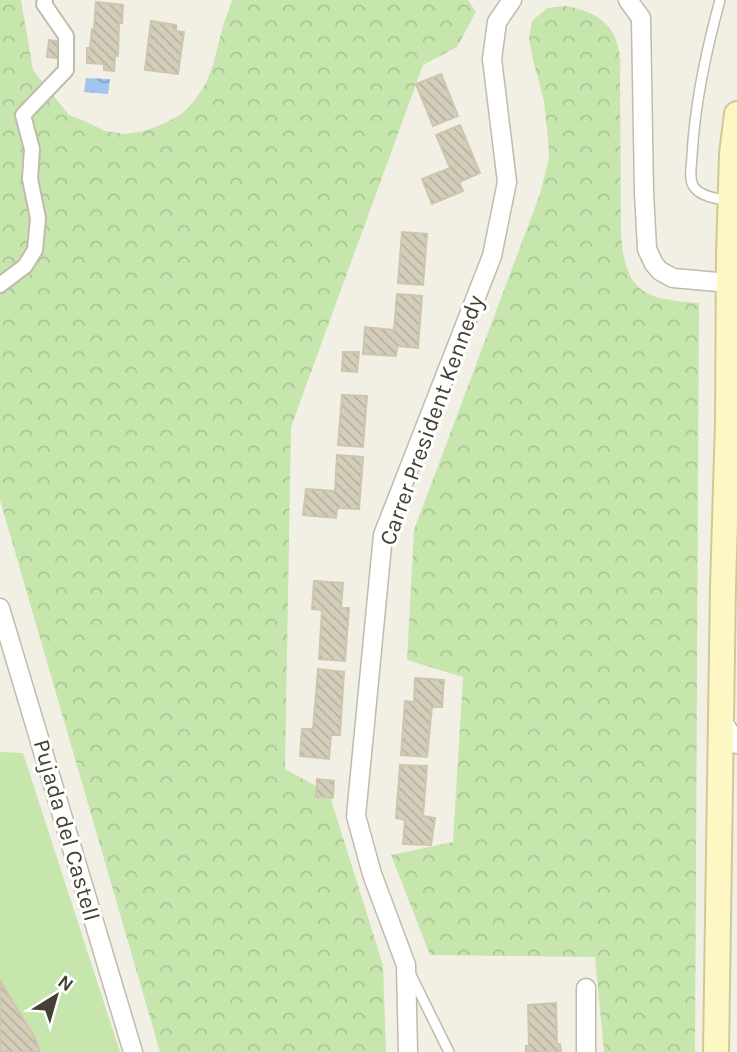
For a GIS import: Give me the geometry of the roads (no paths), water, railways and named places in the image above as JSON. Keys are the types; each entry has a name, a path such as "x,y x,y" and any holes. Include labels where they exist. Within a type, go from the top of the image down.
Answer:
{"main road":[{"path":"716,1052 721,719 730,586 732,423 729,283 733,256 732,154 737,114"}],"street":[{"path":"0,285 25,266 35,250 37,218 30,179 32,149 23,115 66,70 66,36 44,4 45,0"},
{"name":"Carrer President Kennedy","path":"408,1052 406,965 372,874 356,816 383,535 492,256 507,182 492,59 498,22 512,0"},
{"path":"628,0 641,9 647,249 660,271 673,278 729,283"},
{"name":"Pujada del Castell","path":"0,608 132,1052"},
{"path":"721,719 737,744"},
{"path":"586,988 586,1052"}],"lane":[{"path":"720,0 699,89 691,180 693,187 700,192 731,200"},
{"path":"406,965 449,1052"}],"water":[{"path":"86,78 110,79 108,94 84,92"}]}
